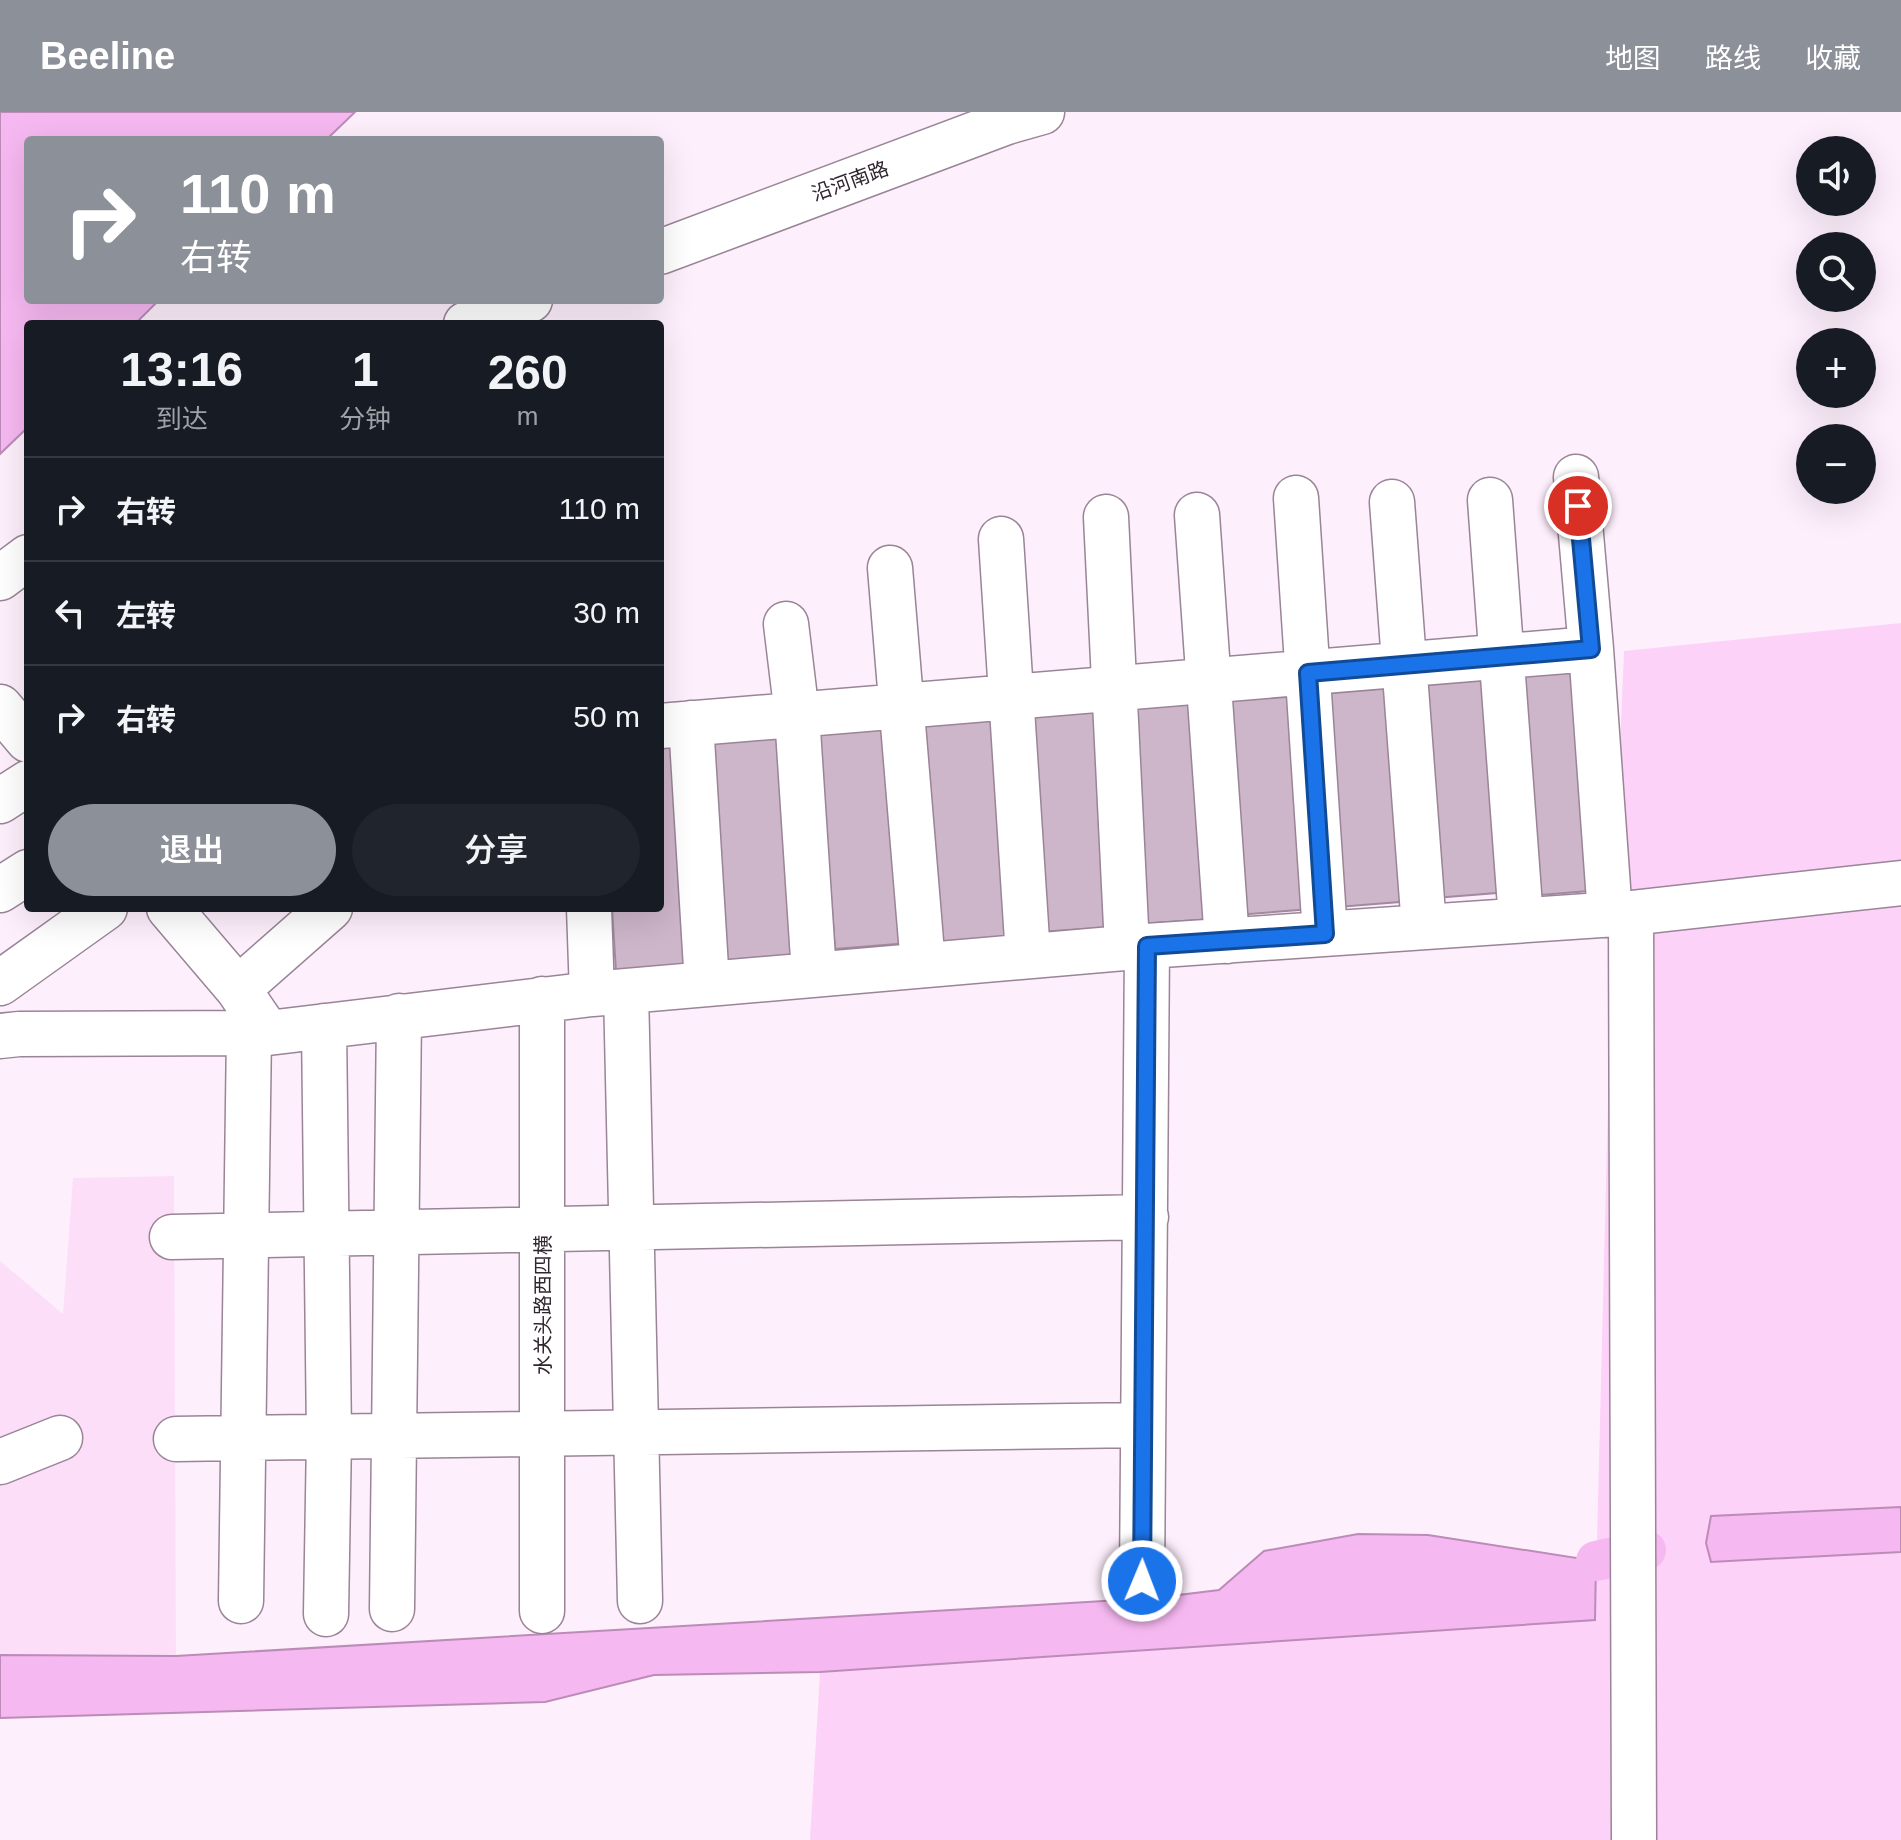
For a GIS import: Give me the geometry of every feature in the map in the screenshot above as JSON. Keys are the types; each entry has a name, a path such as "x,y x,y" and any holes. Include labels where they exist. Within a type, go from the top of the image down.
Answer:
{"street":[{"name":"沿河南路","path":"664,251 1007,122 1042,112"},
{"path":"477,320 519,304"},
{"path":"1576,477 1620,914 1634,1840"},
{"path":"1296,498 1325,934"},
{"path":"1490,500 1521,920"},
{"path":"1392,502 1424,927"},
{"path":"1197,515 1227,941"},
{"path":"1106,517 1114,688 1137,947 1146,1217 1142,1581"},
{"path":"1001,539 1028,956"},
{"path":"0,578 24,560"},
{"path":"890,568 923,965"},
{"path":"786,624 797,715 814,974"},
{"path":"707,984 676,725 1591,649"},
{"path":"0,707 24,735"},
{"path":"0,801 24,786"},
{"path":"0,890 24,875"},
{"path":"6,1025 258,1033 609,992 1137,947 1620,914 1901,883"},
{"path":"0,983 99,912"},
{"path":"238,989 325,912"},
{"path":"590,912 609,992 631,1227 640,1601"},
{"path":"190,916 238,989 258,1033 246,1236 241,1601"},
{"name":"水关头路西四横","path":"542,999 542,1611"},
{"path":"392,1609 399,1016"},
{"path":"324,1026 329,1437 326,1614"},
{"path":"172,1237 1146,1217"},
{"path":"176,1439 1143,1425"},
{"path":"0,1462 60,1438"}],"shaded area":[{"path":"0,112 355,112 330,136 24,136 24,304 155,304 139,320 24,320 24,431 0,454"},
{"path":"1901,623 1901,1840 810,1840 820,1672 1595,1620 1612,943 1624,651"},
{"path":"174,1176 176,1656 0,1655 0,1261 63,1314 73,1178"},
{"path":"1901,1507 1901,1552 1711,1562 1706,1543 1711,1516"},
{"path":"1358,1534 1428,1535 1596,1561 1595,1620 820,1672 654,1675 545,1702 0,1718 0,1655 176,1656 1154,1598 1219,1590 1264,1551"}],"building":[{"path":"1585,662 1601,890 1528,896 1511,668"},
{"path":"1493,664 1509,892 1435,898 1419,670"},
{"path":"1395,673 1412,901 1338,907 1322,679"},
{"path":"1293,681 1311,909 1237,915 1220,687"},
{"path":"1195,690 1212,919 1138,924 1122,696"},
{"path":"1097,698 1113,927 1039,932 1023,704"},
{"path":"998,708 1015,936 941,942 924,714"},
{"path":"892,715 909,943 835,949 818,721"},
{"path":"781,727 797,955 724,961 707,733"},
{"path":"674,738 690,967 616,972 612,912 664,912 664,739"}],"waterway":[{"path":"1596,1561 1646,1550"}],"route":[{"path":"1142,1581 1147,946 1325,934 1308,673 1591,649 1578,506"}]}
